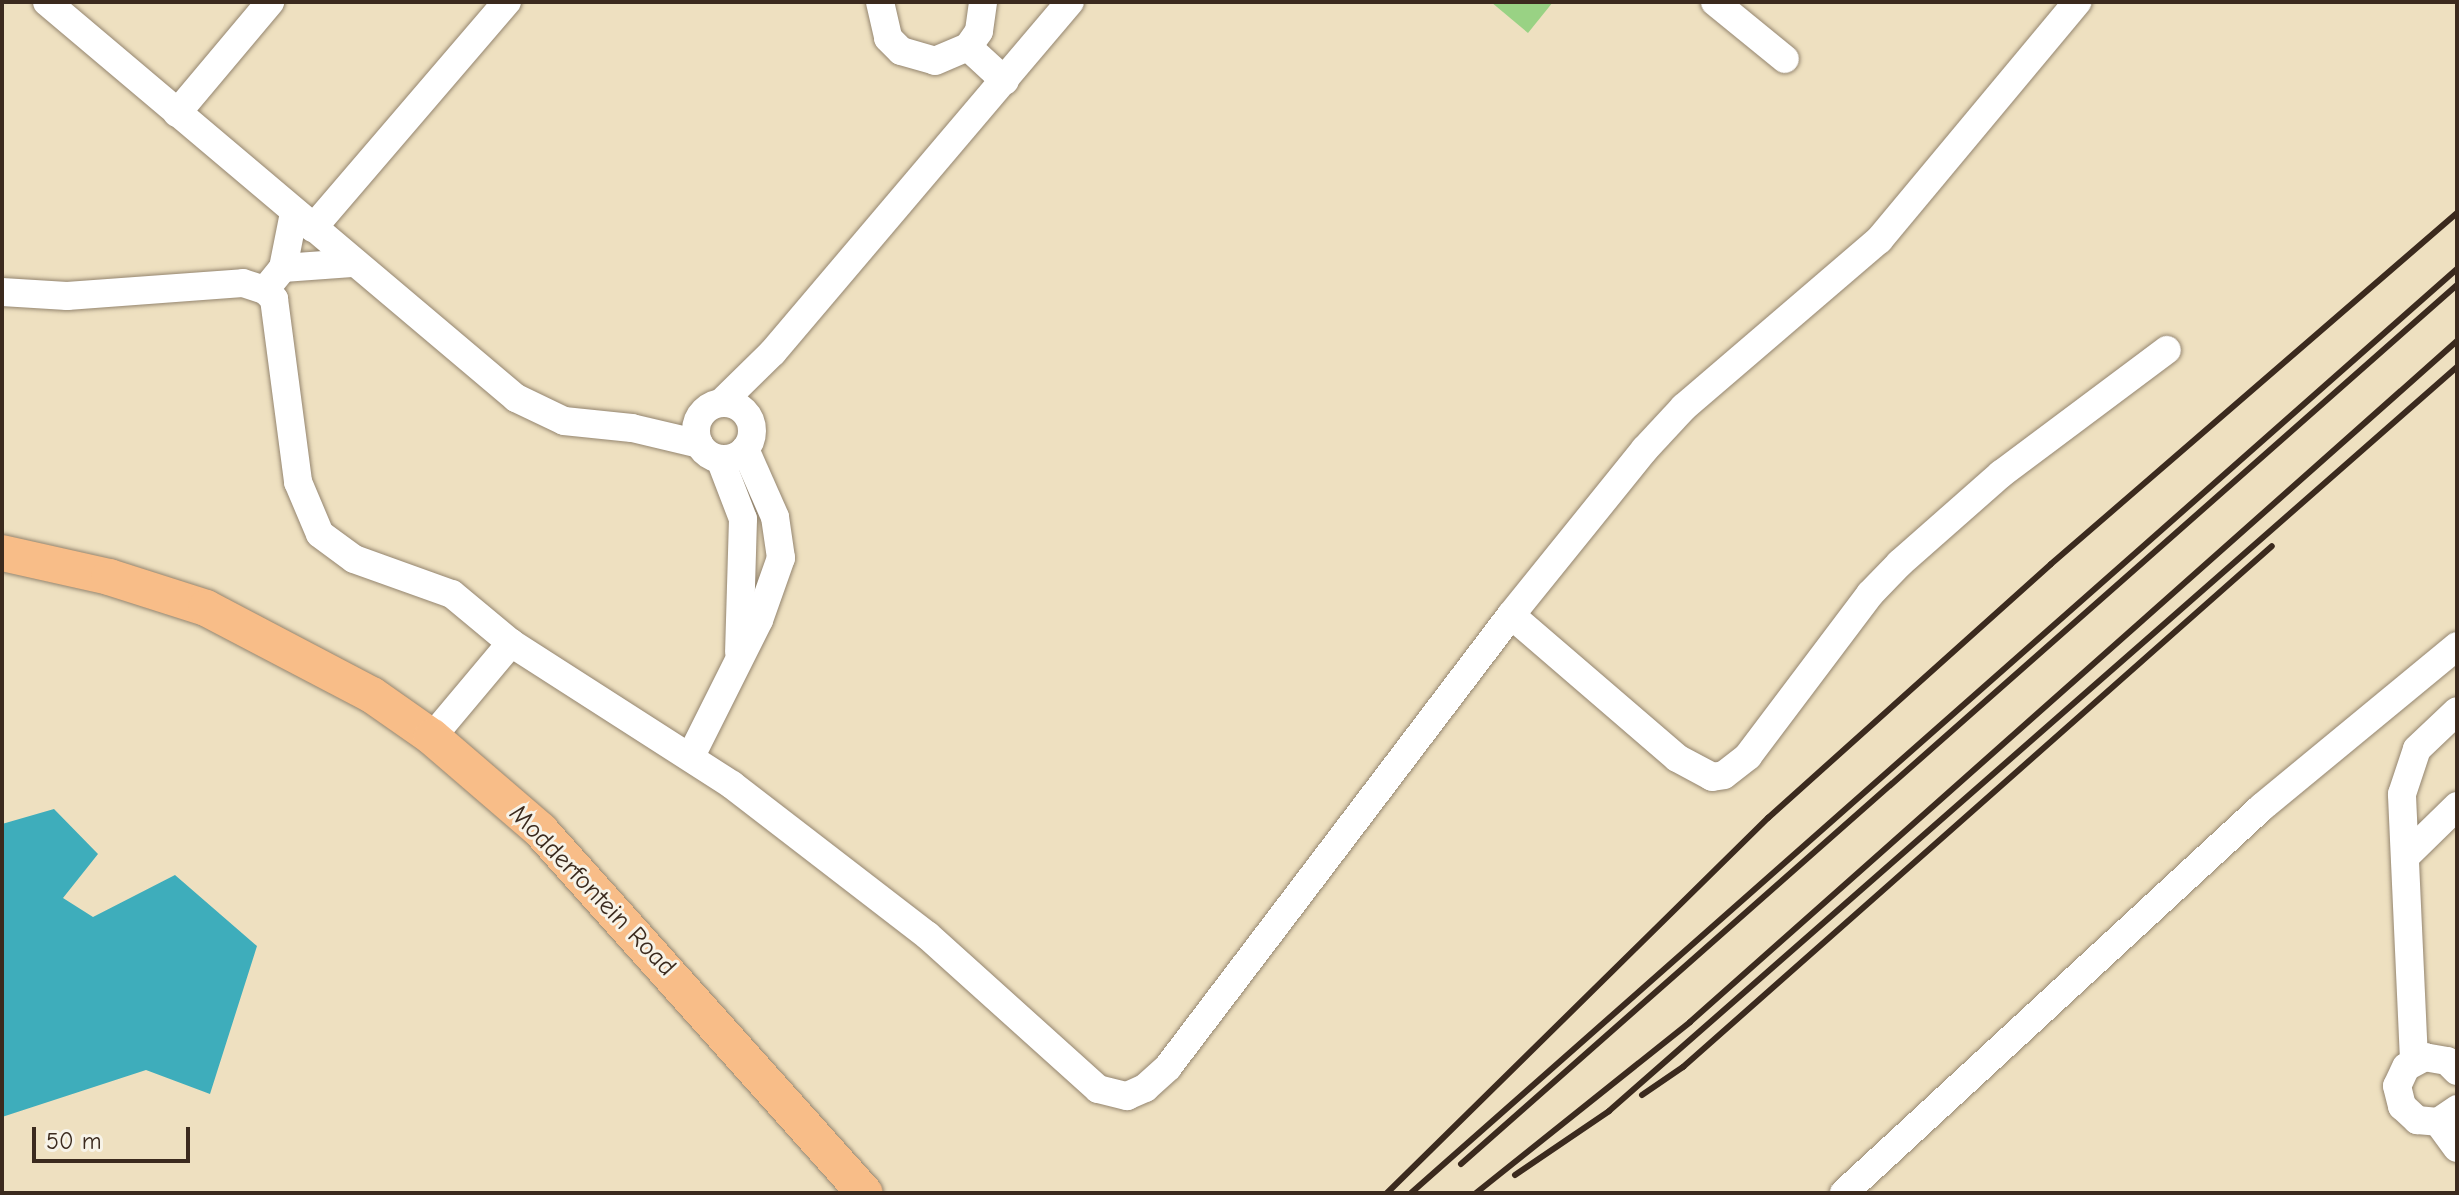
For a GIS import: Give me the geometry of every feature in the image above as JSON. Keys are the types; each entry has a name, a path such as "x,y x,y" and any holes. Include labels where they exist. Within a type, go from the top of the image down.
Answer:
{"main road":[{"name":"Modderfontein Road","path":"2,553 109,577 206,608 372,695 432,737 540,830 865,1193"}],"street":[{"path":"47,2 352,263 516,398 564,421 723,432"},
{"path":"177,113 270,2"},
{"path":"507,2 304,220 274,279 298,482 320,534 354,559 441,587 511,643 691,756 927,935 1098,1089 1127,1096 1145,1088 1168,1067 1511,615 1684,407 1879,240 2077,2"},
{"path":"880,2 881,21 901,51 935,61 968,47 979,31 983,2"},
{"path":"739,653 743,519 723,432 773,352 1070,2"},
{"path":"1715,2 1785,59"},
{"path":"968,47 1005,81"},
{"path":"2,292 67,296 243,283 352,263"},
{"path":"1511,615 1677,758 1696,771 1724,775 1748,756 1870,594 1900,563 2001,474 2167,350"},
{"path":"691,756 775,584 780,553 775,517 723,432"},
{"path":"743,551 780,553"},
{"path":"432,737 511,643"},
{"path":"1844,1193 2262,807 2457,646"},
{"path":"2457,711 2427,734 2407,770 2405,857 2414,1060 2397,1086 2402,1106 2417,1120 2447,1115 2457,1148"},
{"path":"2405,857 2456,812"},
{"path":"2414,1060 2436,1057 2457,1069"}],"green space":[{"path":"1491,2 1553,2 1528,33"}],"water":[{"path":"54,809 98,854 63,898 93,917 175,875 257,946 210,1094 146,1070 2,1117 2,824"}],"railway":[{"path":"1387,1193 1768,818 2051,564 2457,213"},
{"path":"1411,1193 2457,269"},
{"path":"1461,1164 2457,285"},
{"path":"1476,1193 1690,1022 2457,341"},
{"path":"1515,1175 1609,1111 2457,367"},
{"path":"1642,1095 1683,1067 2272,546"}]}
